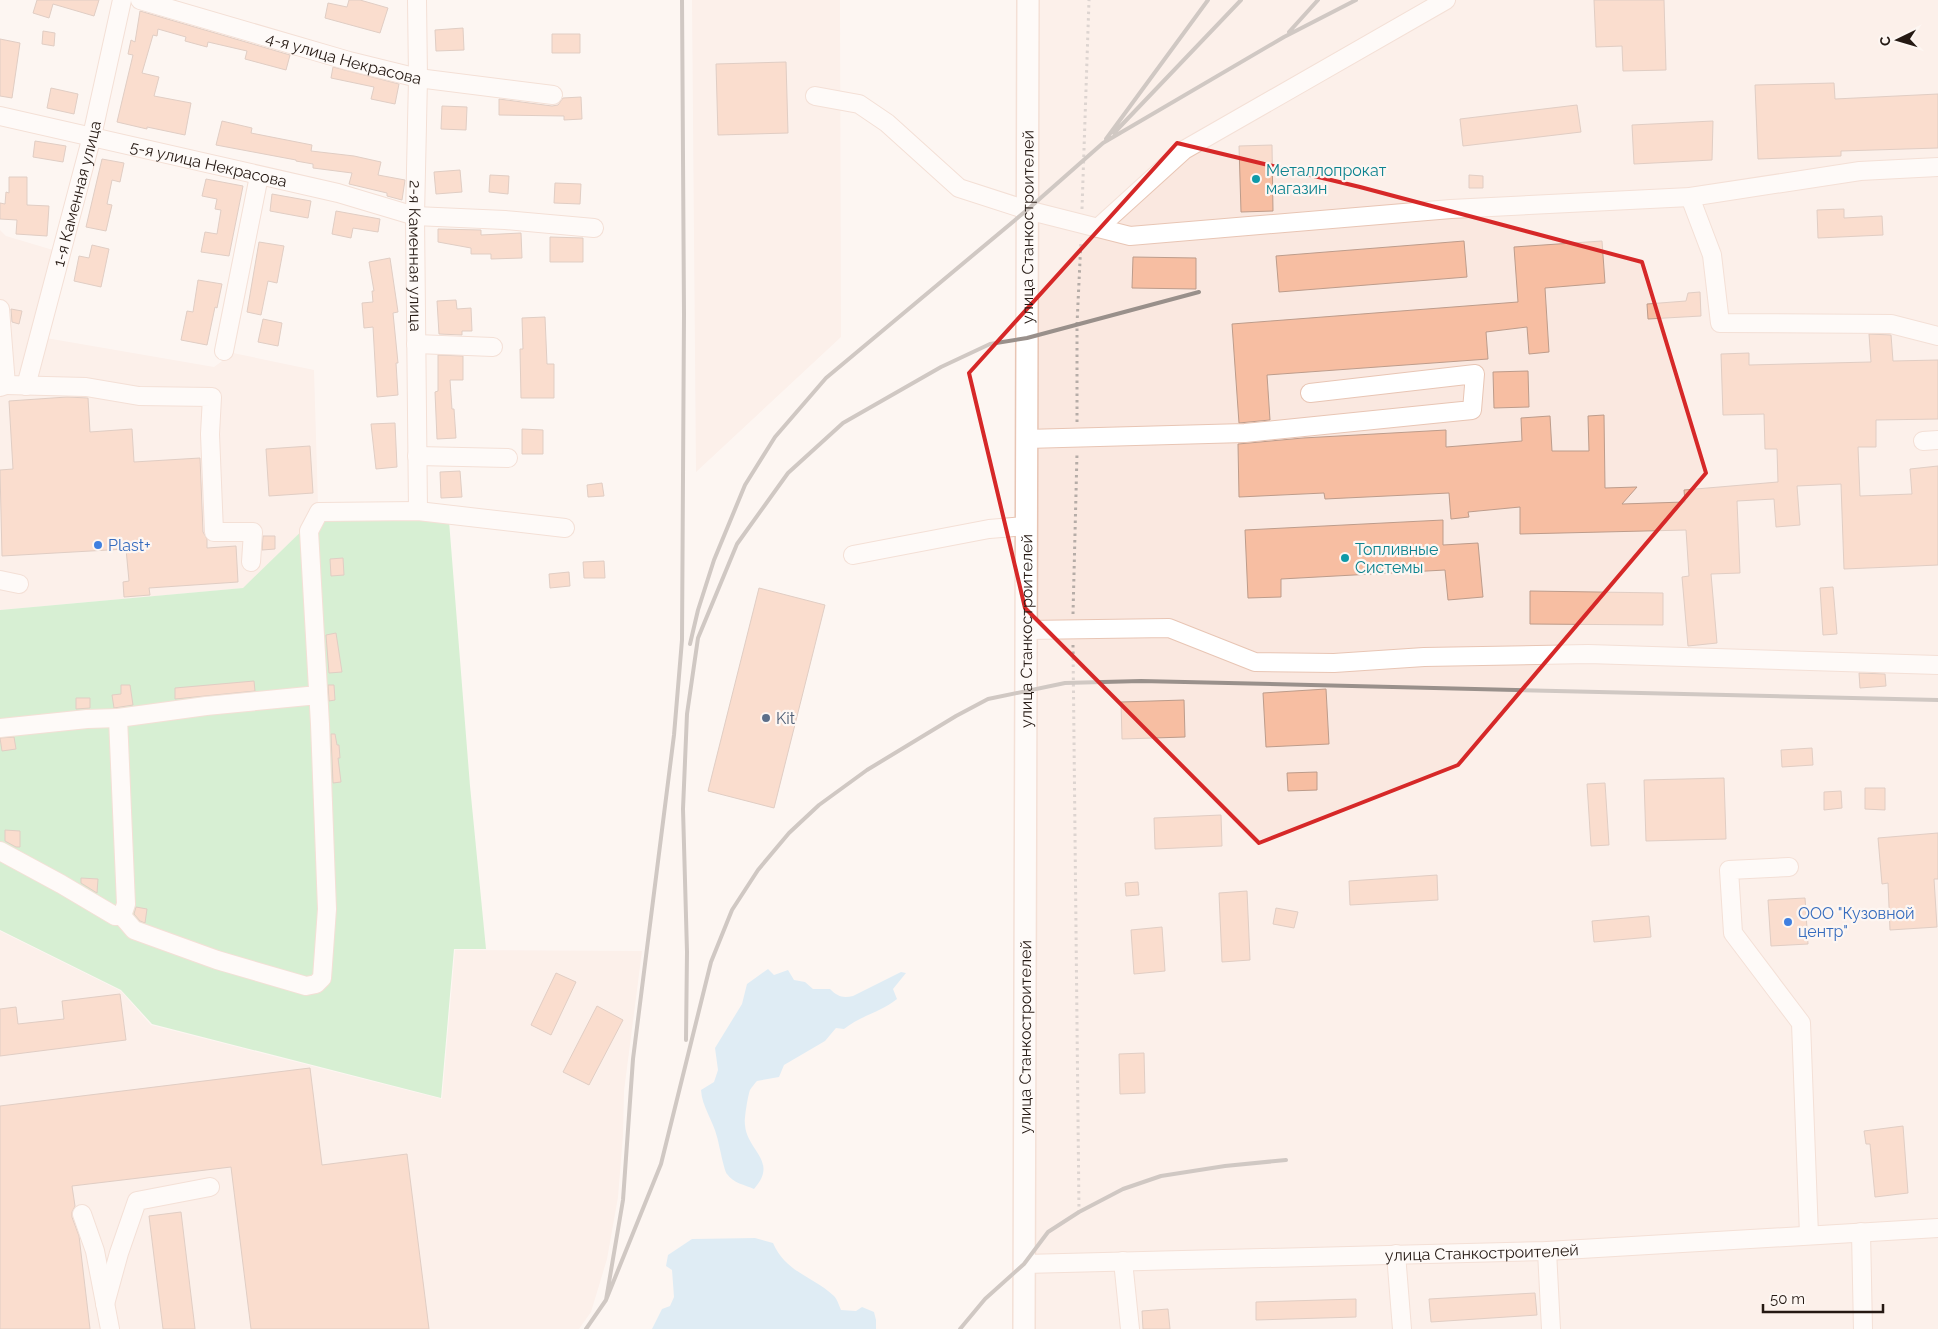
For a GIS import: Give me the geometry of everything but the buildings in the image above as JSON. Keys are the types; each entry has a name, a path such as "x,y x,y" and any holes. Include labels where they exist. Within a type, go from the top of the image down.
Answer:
{"main road":[{"name":"улица Станкостроителей","path":"1024,1329 1028,0"}],"street":[{"name":"1-я Каменная улица","path":"26,386 92,136 122,0"},
{"name":"4-я улица Некрасова","path":"140,0 349,61 418,78 553,95"},
{"name":"2-я Каменная улица","path":"417,0 418,78 415,216 418,511"},
{"path":"1090,226 1184,150 1446,0"},
{"path":"815,96 859,104 887,123 959,188 1027,210 1130,236 1451,209 1690,196 1860,171 1938,168"},
{"name":"5-я улица Некрасова","path":"0,116 338,193 415,216 505,220 594,228"},
{"path":"224,351 259,176"},
{"path":"1690,196 1712,255 1720,322 1891,324 1938,336"},
{"path":"0,309 3,386 86,387 140,396 212,397 210,434 214,532 253,532 252,562"},
{"path":"416,344 493,348"},
{"path":"1026,439 1245,433 1472,410 1475,374 1310,393"},
{"path":"417,456 508,458"},
{"path":"0,851 116,916 122,916 134,930 217,960 306,986 316,984 322,978 327,909 309,531 319,512 418,511 565,528"},
{"path":"854,555 989,528 1026,526"},
{"path":"0,580 19,584"},
{"path":"1026,630 1169,628 1255,662 1334,663 1424,657 1588,654 1938,666"},
{"path":"0,728 87,719 118,718 206,706 318,695"},
{"path":"118,718 126,904 122,916"},
{"path":"1789,867 1729,870 1733,933 1801,1023 1809,1235"},
{"path":"106,1304 119,1253 137,1201 210,1187"},
{"path":"82,1214 95,1251 110,1329"},
{"name":"улица Станкостроителей","path":"1024,1264 1547,1251 1938,1228"},
{"path":"1861,1232 1863,1329"},
{"path":"1547,1251 1551,1329"},
{"path":"1396,1254 1402,1329"},
{"path":"1123,1261 1130,1329"}],"path":[{"path":"1079,1212 1073,629 1077,324 1090,226 1090,0"}],"highlighted area":[{"path":"1177,143 1360,187 1642,262 1706,473 1458,765 1259,843 1025,608 969,373"}],"shaded area":[{"path":"692,0 840,0 841,337 696,472"},
{"path":"1038,0 1938,0 1938,1329 1036,1329"},
{"path":"0,230 6,236 53,250 46,338 214,367 233,353 314,370 318,505 314,519 244,588 0,610"},
{"path":"0,931 121,991 151,1025 442,1099 455,950 642,951 624,1091 618,1197 607,1259 591,1312 579,1329 0,1329"}],"green space":[{"path":"398,516 449,521 470,786 486,949 454,949 441,1098 152,1024 121,990 0,930 0,610 243,588 314,519"}],"water":[{"path":"768,969 774,975 788,970 794,980 805,982 813,989 830,989 838,995 846,997 853,996 901,972 906,973 893,989 897,999 844,1029 836,1028 825,1041 784,1065 779,1077 757,1081 751,1089 746,1107 745,1125 747,1134 763,1163 761,1179 754,1189 736,1182 726,1172 715,1131 703,1102 701,1090 714,1082 718,1070 715,1048 742,1004 747,984"},
{"path":"755,1238 773,1243 778,1253 792,1268 834,1296 841,1310 856,1311 862,1307 874,1312 876,1329 652,1329 662,1309 670,1306 674,1297 672,1270 666,1266 668,1255 692,1239"}],"railway":[{"path":"586,1329 606,1300 623,1200 633,1059 674,735 682,640 684,314 682,0"},
{"path":"1106,139 1208,0"},
{"path":"1114,133 1241,0"},
{"path":"1289,32 1318,0"},
{"path":"690,644 698,610 714,560 745,485 775,437 826,378 1027,210 1103,143 1284,37 1356,0"},
{"path":"686,1040 687,952 683,809 687,714 698,638 737,544 788,473 843,423 941,367 990,344 1027,338 1199,292"},
{"path":"606,1300 661,1164 711,962 732,910 758,870 789,833 819,805 867,770 956,716 988,699 1065,683 1141,681 1938,700"},
{"path":"960,1329 985,1299 1024,1264 1048,1232 1079,1212 1123,1189 1161,1176 1225,1166 1286,1160"}],"place":[{"name":"Металлопрокат магазин","path":"1256,179"},
{"name":"Plast+","path":"98,545"},
{"name":"Топливные Системы","path":"1345,558"},
{"name":"Kit","path":"766,718"},
{"name":"ООО \"Кузовной центр\"","path":"1788,922"}]}
